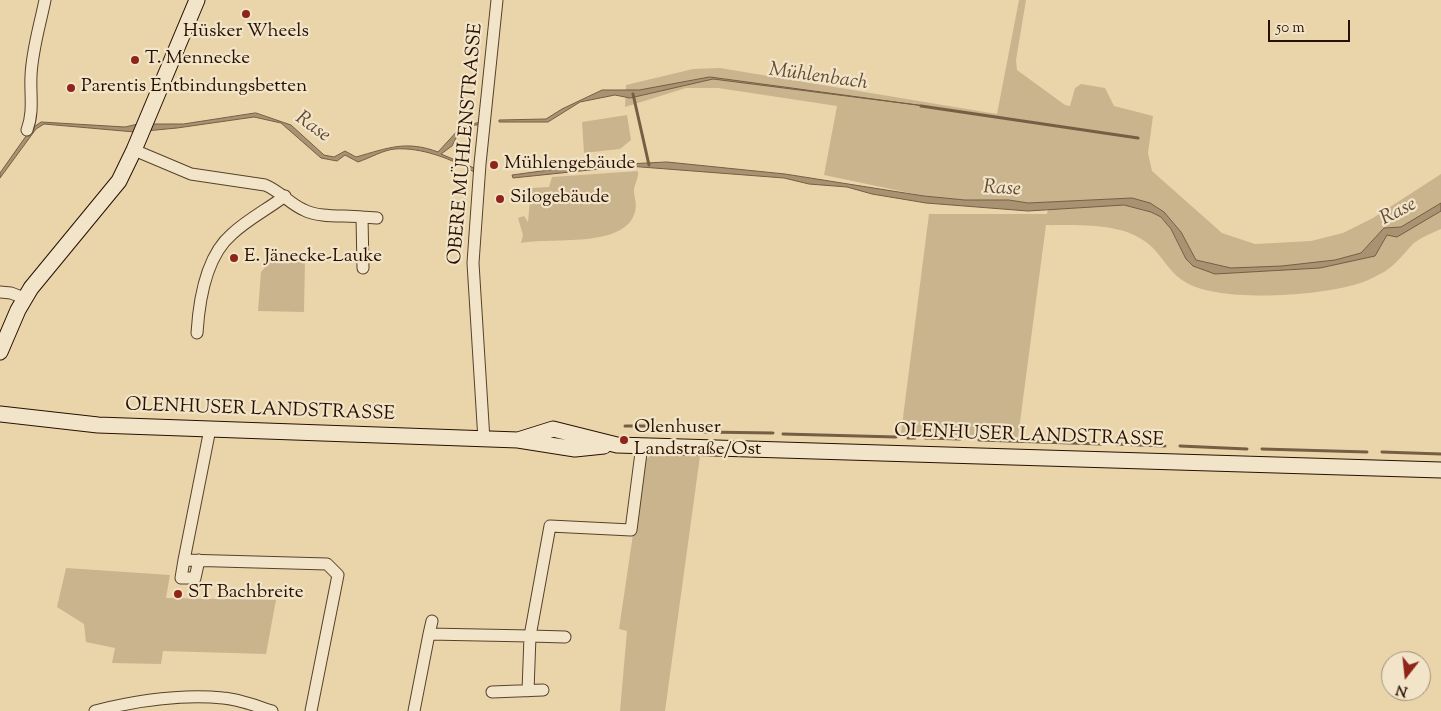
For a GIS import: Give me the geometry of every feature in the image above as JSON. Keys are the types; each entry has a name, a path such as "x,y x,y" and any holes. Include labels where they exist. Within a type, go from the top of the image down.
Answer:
{"street":[{"path":"28,130 31,119 31,75 34,51 45,0"},
{"path":"0,352 24,298 108,198 144,128 197,0"},
{"name":"OBERE MÜHLENSTRASSE","path":"484,440 473,263 480,164 497,0"},
{"path":"134,150 191,174 265,185 285,196 300,208 312,213 377,218"},
{"path":"197,333 198,311 204,287 223,243 241,226 285,196"},
{"path":"362,217 363,268"},
{"path":"0,292 11,293 24,298"},
{"name":"OLENHUSER LANDSTRASSE","path":"0,414 98,425 518,440 575,449 616,444 1441,470"},
{"path":"198,560 195,578 181,578 210,429"},
{"path":"528,691 530,636 550,526 631,530 642,445"},
{"path":"184,560 328,564 338,575 312,711"},
{"path":"414,711 432,621"},
{"path":"430,634 565,638"},
{"path":"492,692 543,690"},
{"path":"95,711 121,705 202,697 225,698 272,711"}],"shaded area":[{"path":"1019,0 1026,0 1016,60 1017,70 1065,105 1070,106 1075,88 1081,84 1105,88 1114,106 1153,116 1148,153 1152,171 1222,233 1255,244 1311,241 1343,233 1373,218 1441,174 1441,229 1414,243 1388,269 1364,282 1318,292 1267,296 1242,295 1197,288 1178,277 1152,247 1129,233 1102,227 1046,225 1018,437 901,433 929,214 1047,214 1048,209 1091,205 1138,207 1151,211 1167,223 1193,266 1196,260 1181,232 1155,206 1132,198 1028,203 1009,200 965,200 924,196 824,175 837,106 718,88 686,88 625,107 626,85 693,69 720,68 997,114"},
{"path":"710,77 925,106 713,79 630,98 615,95 580,102 548,122 499,122 499,120 546,119 562,109 602,90 639,90"},
{"path":"256,113 291,125 324,155 334,157 345,151 356,157 388,148 406,146 427,148 438,152 460,128 483,121 482,125 475,125 460,130 452,146 441,154 474,168 474,172 436,155 405,149 386,151 358,162 345,155 337,161 321,158 281,123 254,117 135,132 44,124 36,129 0,178 0,173 31,129 41,122 125,127 138,124 183,124"},
{"path":"627,115 631,140 620,149 584,153 582,122"},
{"path":"667,162 785,174 924,196 965,200 1009,200 1028,203 1132,198 1150,203 1164,212 1181,232 1196,260 1231,268 1282,266 1335,260 1361,253 1384,228 1401,227 1441,203 1441,211 1397,237 1387,235 1375,256 1320,268 1215,274 1193,266 1186,259 1171,229 1161,217 1151,212 1124,205 1028,211 926,203 872,194 847,187 809,184 784,178 628,166 513,178 512,175 571,167"},
{"path":"638,171 634,190 635,212 628,224 617,232 585,239 521,243 523,235 518,218 524,216 528,222 531,188 549,187 552,177"},
{"path":"272,259 305,260 304,312 258,311 261,272"},
{"path":"650,456 700,456 665,711 620,711 627,631 619,629 644,460"},
{"path":"66,568 170,575 166,598 276,600 266,654 163,651 161,664 112,663 115,648 86,642 84,624 57,607"}],"waterway":[{"path":"633,94 649,165"},
{"name":"Mühlenbach","path":"921,106 1138,138"},
{"path":"625,426 650,426"},
{"path":"703,432 773,433"},
{"path":"783,434 896,437"},
{"path":"908,438 915,438"},
{"path":"925,438 960,439"},
{"path":"979,440 1101,444"},
{"path":"1116,444 1165,446"},
{"path":"1180,446 1247,449"},
{"path":"1262,449 1367,452"},
{"path":"1382,452 1441,454"}],"place":[{"name":"Hüsker Wheels","path":"246,14"},
{"name":"T. Mennecke","path":"135,60"},
{"name":"Parentis Entbindungsbetten","path":"71,88"},
{"name":"Mühlengebäude","path":"494,165"},
{"name":"Silogebäude","path":"500,199"},
{"name":"E. Jänecke-Lauke","path":"234,258"},
{"name":"Olenhuser Landstraße/Ost","path":"624,440"},
{"name":"ST Bachbreite","path":"178,594"}],"water label":[{"name":"Rase","path":"312,128"},
{"name":"Rase","path":"1002,190"},
{"name":"Rase","path":"1399,213"}]}
